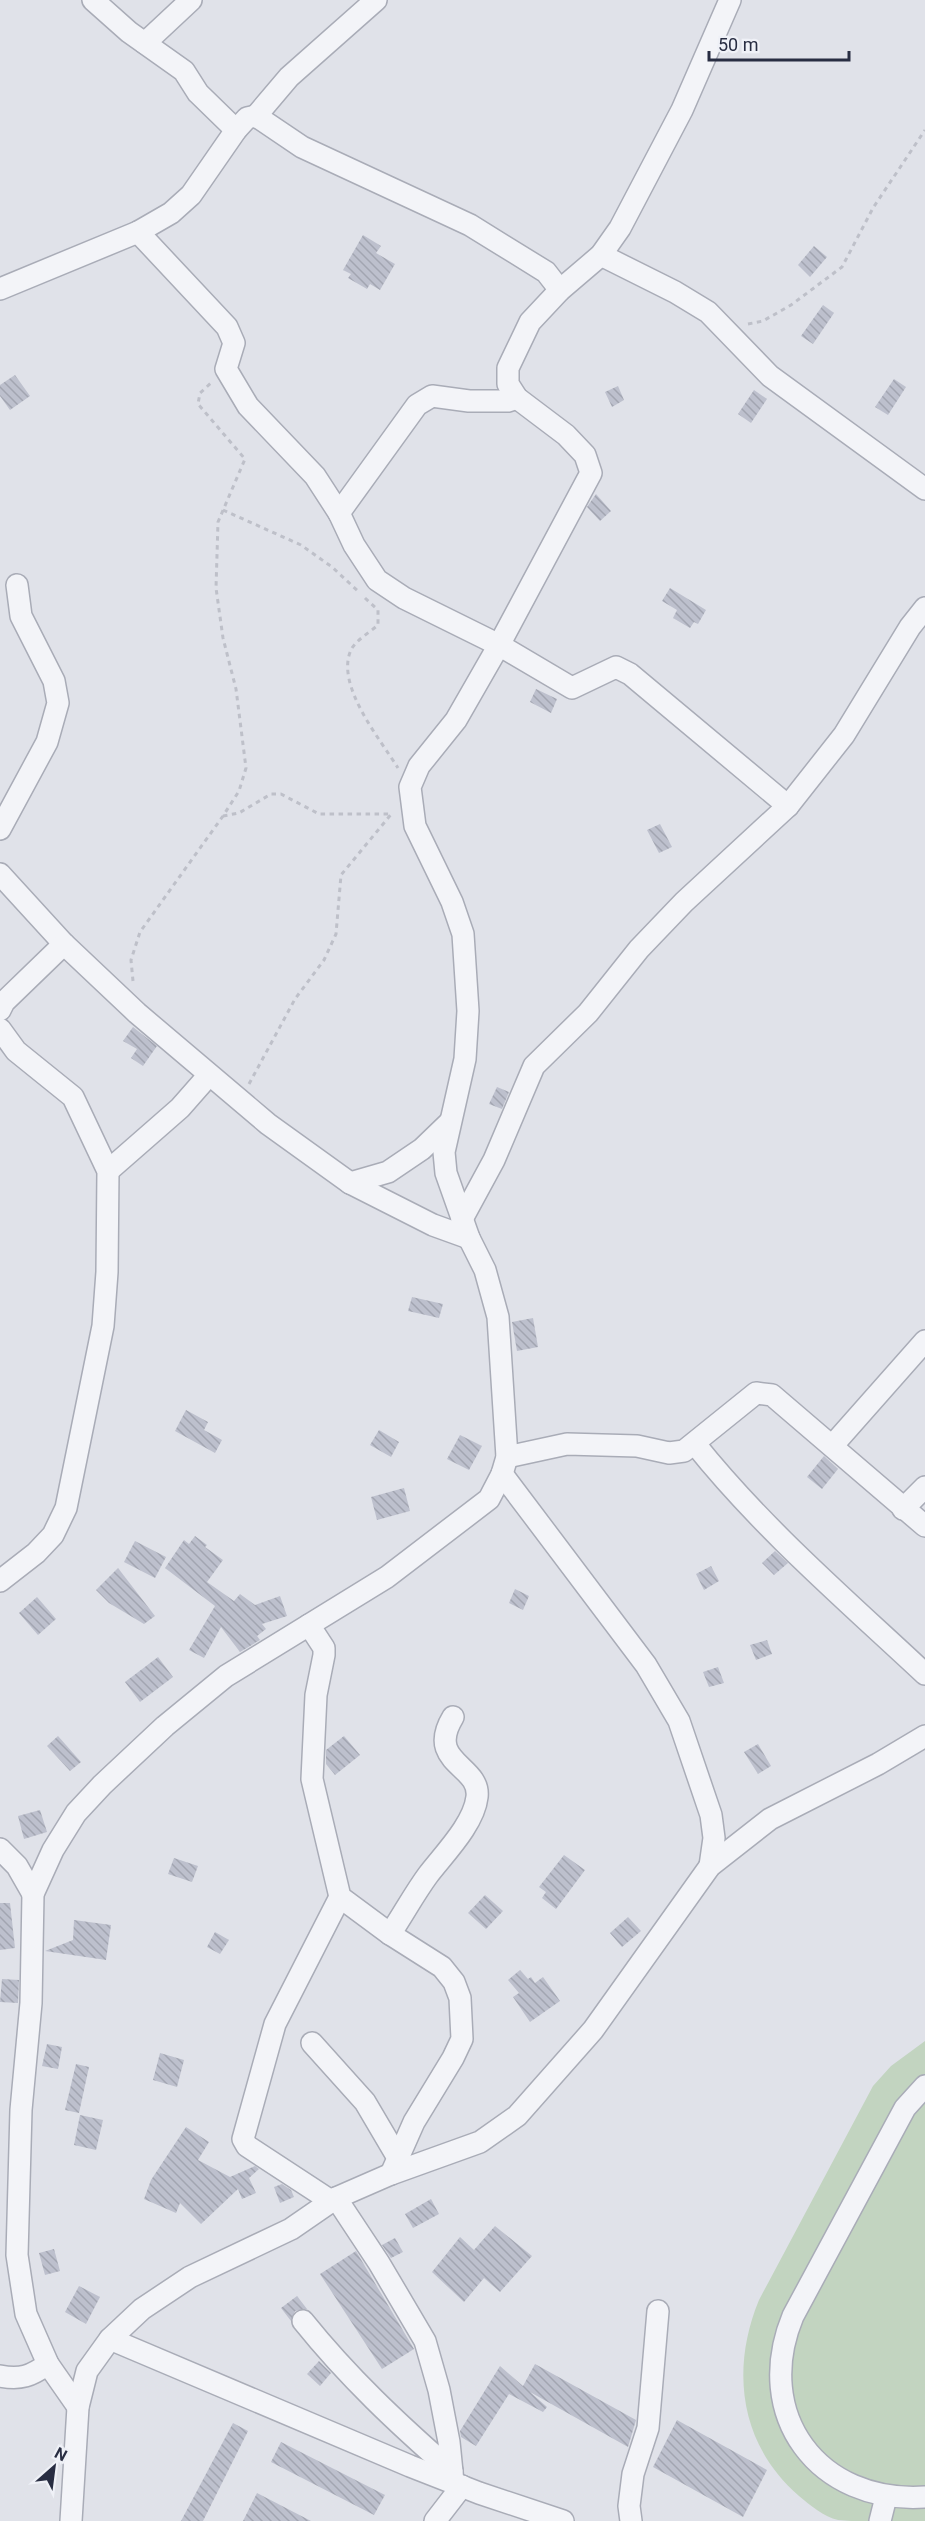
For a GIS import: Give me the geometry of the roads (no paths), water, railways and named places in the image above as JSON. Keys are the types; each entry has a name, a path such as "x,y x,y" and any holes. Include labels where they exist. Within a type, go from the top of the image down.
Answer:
{"street":[{"path":"93,0 145,43 184,71 198,93 236,130"},
{"path":"145,43 191,0"},
{"path":"0,289 138,232 171,213 190,195 247,118 255,116 289,77 376,0"},
{"path":"78,2407 48,2364 26,2314 17,2255 21,2110 31,2002 33,1894 53,1850 76,1813 102,1785 165,1726 226,1676 387,1577 489,1499 505,1466 498,1317 485,1270 465,1228 446,1173 444,1152 465,1059 468,1011 463,934 452,902 415,826 410,793 419,766 456,720 499,645 591,472 585,455 566,435 517,398 508,384 507,368 530,322 560,290 601,255 620,228 682,110 730,0"},
{"path":"255,116 302,147 470,225 546,272 560,290"},
{"path":"138,232 227,327 234,343 226,369 248,406 315,476 339,513 354,545 377,580 404,598 499,645 572,688 616,667 630,674 788,806"},
{"path":"601,255 675,292 708,312 770,376 925,489"},
{"path":"339,513 417,405 432,396 469,401 508,401 517,398"},
{"path":"0,829 47,742 58,703 54,681 21,616 17,585"},
{"path":"465,1228 534,1066 588,1012 639,949 684,902 788,806 844,735 910,627 925,608"},
{"path":"0,874 64,944 137,1012 268,1124 350,1183 433,1225 465,1228"},
{"path":"0,1010 4,1002 64,944"},
{"path":"0,1029 16,1051 73,1097 108,1171 107,1272 103,1326 66,1508 53,1535 0,1581"},
{"path":"108,1171 180,1108 209,1075"},
{"path":"350,1183 388,1172 422,1149 450,1122"},
{"path":"833,1445 925,1341"},
{"path":"505,1466 567,1444 638,1446 669,1453 684,1451 756,1393 772,1395 925,1526"},
{"path":"695,1444 716,1469 813,1569 925,1674"},
{"path":"505,1466 646,1665 679,1721 711,1815 714,1838 710,1866"},
{"path":"903,1509 925,1487"},
{"path":"309,1625 324,1648 316,1695 312,1779 340,1897 390,1934 442,1967 454,1982 460,1998 462,2039 414,2122 394,2166"},
{"path":"390,1934 427,1876 453,1845 474,1810 478,1796 476,1784 446,1748 444,1738 446,1728 453,1718"},
{"path":"71,2521 78,2407 87,2371 110,2339 142,2309 190,2277 291,2229 334,2200 394,2166 480,2142 517,2116 593,2030 710,1866 770,1819 878,1764 925,1736"},
{"path":"0,1848 17,1866 33,1894"},
{"path":"340,1897 275,2024 243,2139 247,2146 334,2200 379,2263 425,2341 439,2390 455,2480 435,2521"},
{"path":"312,2043 365,2102 394,2166"},
{"path":"925,2086 905,2108 794,2316 781,2353 781,2392 786,2412 804,2446 832,2474 848,2485 886,2497 925,2497"},
{"path":"631,2521 629,2506 633,2474 648,2428 658,2311"},
{"path":"303,2321 335,2361 455,2480"},
{"path":"110,2339 455,2480 563,2521"},
{"path":"0,2376 19,2379 30,2376 48,2364"},
{"path":"880,2521 886,2497"}]}
